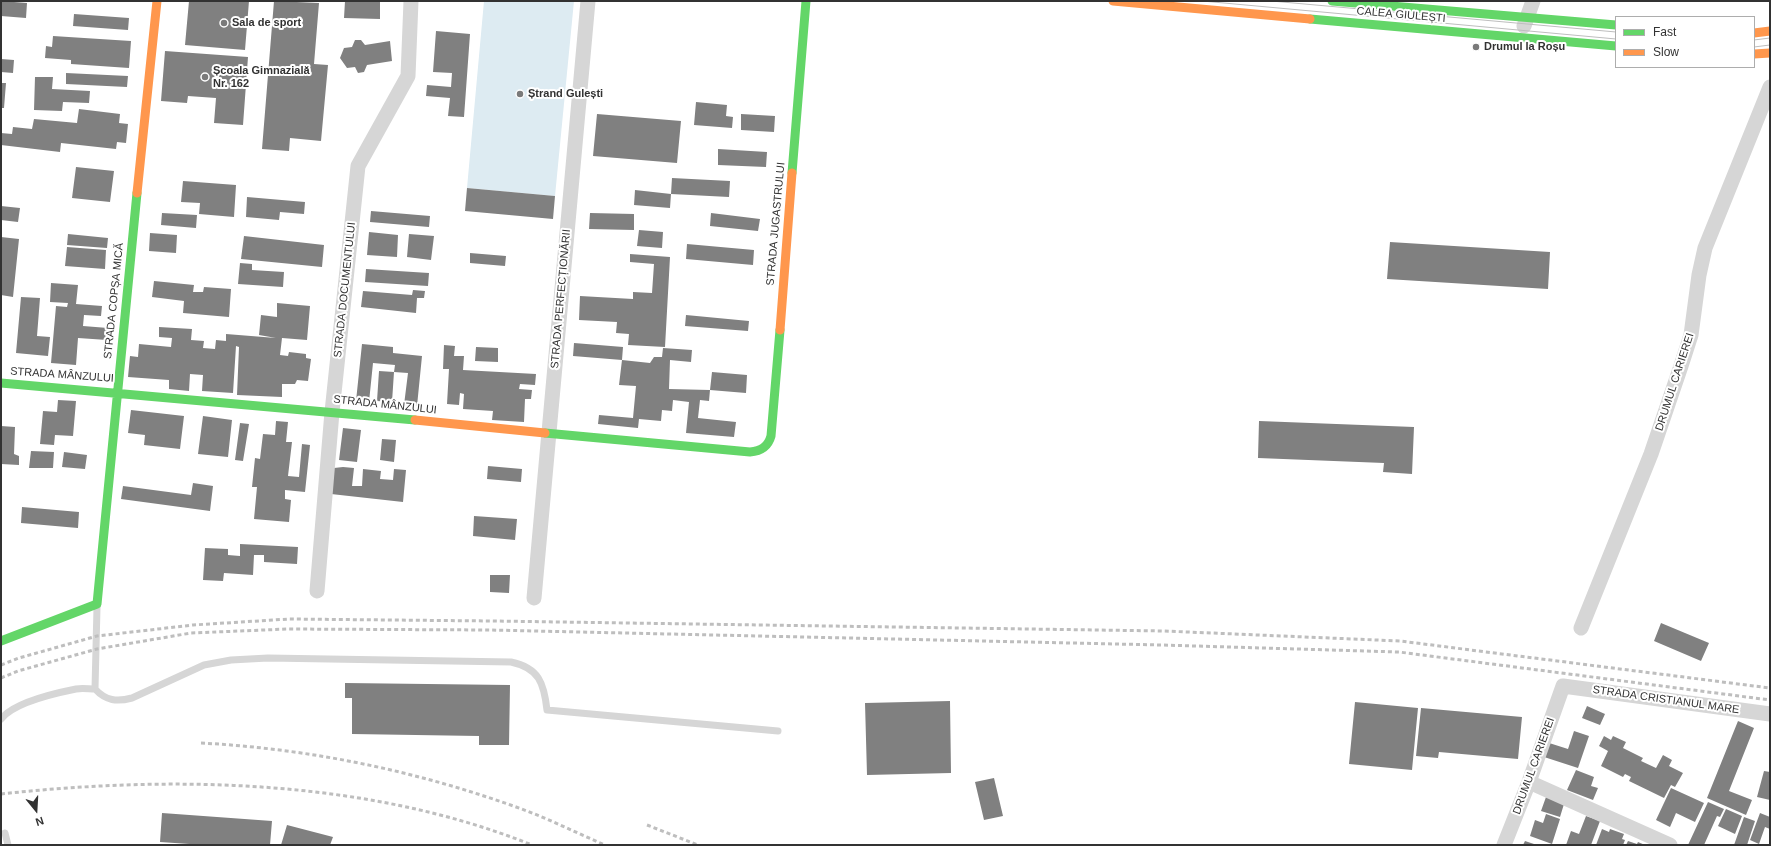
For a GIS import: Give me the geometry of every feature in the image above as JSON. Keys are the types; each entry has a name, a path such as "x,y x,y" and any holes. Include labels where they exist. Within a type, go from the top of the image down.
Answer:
{"street":[{"name":"STRADA COPȘA MICĂ","path":"97,604 116,391 158,1"},
{"name":"STRADA DOCUMENTULUI","path":"317,591 332,412 358,166 408,76 411,1"},
{"name":"STRADA PERFECȚIONĂRII","path":"534,598 588,1"},
{"name":"STRADA JUGASTRULUI","path":"765,448 770,442 771,436 806,1"},
{"name":"CALEA GIULEȘTI","path":"1113,1 1615,46"},
{"name":"CALEA GIULEȘTI","path":"1332,1 1615,25"},
{"path":"1520,38 1534,1"},
{"path":"1755,33 1770,31"},
{"path":"1755,54 1770,53"},
{"name":"DRUMUL CARIEREI","path":"1581,628 1651,454 1691,335 1699,275 1705,248 1770,87"},
{"name":"STRADA MÂNZULUI","path":"1,383 116,391 548,434 750,452 759,452 765,448"},
{"path":"1,641 97,604"},
{"name":"DRUMUL CARIEREI","path":"1504,845 1529,782 1563,686"},
{"name":"STRADA CRISTIANUL MARE","path":"1563,686 1770,714"},
{"path":"1529,782 1670,845"}],"lane":[{"path":"95,689 97,604"},
{"path":"1,719 16,707 78,689 95,689 109,700 120,701 144,694 176,677 204,665 250,658 511,662 530,668 536,674 542,683 547,710 778,731"},
{"path":"5,833 8,845"}],"shaded area":[{"name":"Ștrand Gulești","path":"484,1 574,1 555,196 467,188"}],"building":[{"path":"1,1 27,3 26,18 1,16"},
{"name":"Sala de sport","path":"189,1 249,1 245,50 185,45"},
{"path":"274,1 319,3 314,64 328,65 321,141 290,138 289,151 262,149"},
{"path":"345,1 380,1 380,19 344,18"},
{"path":"74,14 129,18 128,30 73,26"},
{"path":"436,31 470,34 464,117 448,116 450,98 426,96 427,85 451,87 452,73 433,72"},
{"path":"53,36 131,41 129,68 71,64 71,60 45,58 46,46 52,47"},
{"path":"355,40 361,40 365,45 390,41 392,61 367,65 364,72 358,73 355,67 347,68 340,58 344,48 352,47"},
{"name":"Școala Gimnazială Nr. 162","path":"165,51 248,57 243,125 214,123 216,98 188,96 187,103 161,101"},
{"path":"1,59 14,60 13,73 1,72"},
{"path":"66,73 128,76 127,87 66,84"},
{"path":"35,77 53,77 52,89 90,91 89,103 63,102 62,111 34,110"},
{"path":"1,83 6,83 4,108 1,108"},
{"path":"696,102 727,105 726,116 733,117 732,128 694,125"},
{"path":"79,109 120,114 119,123 128,124 126,143 117,142 116,149 61,143 60,152 1,145 1,133 12,134 13,127 32,129 34,119 77,123"},
{"path":"597,114 681,121 677,163 593,156"},
{"path":"741,114 775,116 774,132 741,130"},
{"path":"718,149 767,152 766,167 718,165"},
{"path":"76,167 114,171 110,202 72,198"},
{"path":"672,178 730,181 729,197 671,194"},
{"path":"183,181 236,185 234,217 199,214 200,203 181,202"},
{"path":"467,188 555,196 553,219 465,211"},
{"path":"635,190 671,194 670,208 634,205"},
{"path":"247,197 305,202 304,214 280,212 279,220 246,217"},
{"path":"1,206 20,208 18,222 1,220"},
{"path":"371,211 430,216 429,227 370,222"},
{"path":"162,213 197,215 196,228 161,225"},
{"path":"590,213 634,214 634,230 589,229"},
{"path":"711,213 760,219 758,231 710,226"},
{"path":"639,230 663,232 662,248 637,246"},
{"path":"369,232 398,235 397,257 367,255"},
{"path":"150,233 177,235 176,253 149,251"},
{"path":"68,234 108,238 107,248 67,245"},
{"path":"409,234 434,236 431,260 407,257"},
{"path":"244,236 324,245 322,267 241,259"},
{"path":"1,237 19,239 13,297 1,295"},
{"path":"1390,242 1550,252 1548,289 1387,279"},
{"path":"687,244 754,250 753,265 686,259"},
{"path":"67,247 106,250 105,269 65,266"},
{"path":"470,253 506,256 505,266 470,263"},
{"path":"630,254 670,257 665,347 628,345 629,334 616,333 617,322 579,320 580,296 633,299 633,292 652,293 654,264 630,262"},
{"path":"240,263 252,264 252,270 284,272 283,287 238,284"},
{"path":"366,269 429,273 428,286 365,282"},
{"path":"154,281 194,285 193,292 203,292 204,287 231,289 229,317 183,313 184,301 152,297"},
{"path":"51,283 78,285 76,304 102,306 101,316 84,315 83,326 108,328 107,340 78,338 76,365 51,363 56,306 67,307 68,303 50,302"},
{"path":"413,290 425,291 424,298 417,298 416,313 361,307 363,291 412,295"},
{"path":"21,297 40,298 37,336 50,337 48,356 16,353"},
{"path":"277,303 310,306 307,340 282,338 280,355 288,356 289,352 306,354 306,358 311,359 308,381 297,380 295,384 282,384 282,397 237,395 239,347 236,346 233,393 202,391 203,375 190,374 189,391 169,389 169,380 128,377 130,356 138,357 139,344 171,347 172,338 159,337 159,327 192,329 191,340 204,341 203,348 215,349 216,340 226,341 226,334 276,338 259,335 261,315 277,317"},
{"path":"686,315 749,321 748,331 685,326"},
{"path":"574,343 623,347 622,360 573,356"},
{"path":"362,344 393,347 393,353 422,356 417,406 404,405 408,373 394,372 395,365 373,363 369,402 356,401"},
{"path":"444,345 455,346 454,356 464,356 463,370 536,374 535,385 520,384 519,389 532,390 531,399 525,399 524,422 492,420 493,411 463,409 464,394 460,393 459,405 447,404 449,369 443,369"},
{"path":"476,347 498,348 498,362 475,361"},
{"path":"663,348 692,350 691,362 670,360 669,389 710,390 709,401 700,400 698,418 736,422 734,437 686,433 689,402 673,400 672,411 662,410 661,421 639,419 638,428 598,424 599,415 633,418 636,386 619,385 622,360 650,363 654,357 662,357"},
{"path":"379,371 394,372 392,402 377,401"},
{"path":"712,372 747,375 746,393 710,390"},
{"path":"58,400 76,401 73,436 55,435 54,445 40,444 43,411 57,412"},
{"path":"131,410 184,416 180,449 144,445 145,435 128,433"},
{"path":"203,416 232,420 228,457 198,454"},
{"path":"276,421 288,422 286,442 292,442 288,476 299,477 302,444 310,445 305,492 285,490 285,499 291,500 289,522 254,519 257,487 252,487 255,458 260,459 263,434 275,435"},
{"path":"1259,421 1414,427 1412,474 1383,472 1384,463 1258,458"},
{"path":"240,423 249,424 243,461 235,460"},
{"path":"1,426 15,427 14,454 19,456 19,465 1,464"},
{"path":"343,428 361,430 357,462 339,460"},
{"path":"382,439 396,440 394,462 380,460"},
{"path":"31,451 54,452 53,468 29,468"},
{"path":"64,452 87,455 85,469 62,467"},
{"path":"488,466 522,469 521,482 487,479"},
{"path":"334,468 354,468 352,486 362,486 363,469 381,471 380,479 393,480 394,469 406,470 403,502 331,494"},
{"path":"193,483 213,486 210,511 121,499 123,486 191,495"},
{"path":"22,507 79,512 78,528 21,523"},
{"path":"474,516 517,519 515,540 473,536"},
{"path":"240,544 298,547 297,564 264,562 264,555 254,555 253,575 224,573 223,581 203,580 205,548 228,549 228,555 240,556"},
{"path":"490,575 510,575 509,593 490,592"},
{"path":"1661,623 1709,643 1701,661 1654,641"},
{"path":"345,683 510,685 509,745 479,745 479,736 352,734 352,698 345,698"},
{"path":"950,701 951,773 867,775 865,703"},
{"path":"1355,702 1418,708 1412,770 1349,764"},
{"path":"1587,706 1605,714 1600,725 1582,718"},
{"path":"1421,708 1522,717 1518,759 1439,752 1438,758 1416,756"},
{"path":"1738,721 1754,728 1729,791 1752,800 1746,815 1707,798"},
{"path":"1574,731 1589,736 1578,768 1541,756 1546,742 1568,749"},
{"path":"1604,736 1611,740 1613,736 1626,742 1623,748 1643,758 1641,761 1656,768 1663,755 1672,760 1669,766 1683,773 1675,787 1671,785 1664,798 1629,781 1631,777 1625,774 1623,777 1601,766 1608,751 1599,746"},
{"path":"1576,770 1594,777 1591,786 1598,788 1593,800 1567,790"},
{"path":"1764,771 1770,772 1770,800 1757,797"},
{"path":"994,778 1003,816 984,820 975,782"},
{"path":"1671,788 1704,803 1695,822 1676,813 1670,827 1656,820"},
{"path":"1546,797 1564,804 1560,817 1541,811"},
{"path":"1708,802 1724,809 1720,817 1717,816 1704,845 1688,845"},
{"path":"1726,809 1742,816 1735,834 1718,826"},
{"path":"162,813 272,821 270,845 204,845 160,842"},
{"path":"1760,813 1770,817 1770,829 1765,827 1759,844 1750,840"},
{"path":"1546,814 1560,819 1552,844 1530,836 1535,820 1543,823"},
{"path":"1586,816 1600,821 1591,845 1566,845 1571,831 1579,834"},
{"path":"1744,817 1755,821 1747,845 1734,845"},
{"path":"287,825 333,837 330,845 281,845"},
{"path":"1602,829 1609,832 1610,829 1624,834 1622,839 1625,840 1623,845 1596,845"},
{"path":"1525,841 1537,845 1523,845"},
{"path":"1628,841 1637,844 1638,842 1645,845 1626,845"}],"tram line":[{"path":"1202,1 1615,39"},
{"path":"1271,1 1615,32"},
{"path":"1755,40 1770,38"},
{"path":"1755,47 1770,45"}],"railway":[{"path":"1,665 19,658 97,636 193,625 289,619 493,621 1164,631 1400,641 1770,688"},
{"path":"1,678 18,671 97,649 191,633 288,629 490,630 1161,645 1399,652 1770,700"},
{"path":"201,743 243,746 326,757 407,774 487,797 527,811 605,845"},
{"path":"1,794 67,788 134,785 202,784 270,788 338,795 404,807 469,823 532,845"},
{"path":"647,825 698,845"}],"traffic: fast":[{"path":"792,173 806,1"},
{"path":"1332,1 1615,25"},
{"path":"1310,19 1615,46"},
{"path":"1,641 97,604 137,193"},
{"path":"545,433 750,452 758,451 766,446 771,436 780,330"},
{"path":"1,383 415,420"}],"traffic: slow":[{"path":"137,193 157,1"},
{"path":"1113,1 1310,19"},
{"path":"1755,33 1770,31"},
{"path":"1755,54 1770,53"},
{"path":"780,330 792,173"},
{"path":"415,420 545,433"}],"place":[{"name":"Sala de sport","path":"224,23"},
{"name":"Drumul la Roșu","path":"1476,47"},
{"name":"Școala Gimnazială Nr. 162","path":"205,77"},
{"name":"Ștrand Gulești","path":"520,94"}]}
